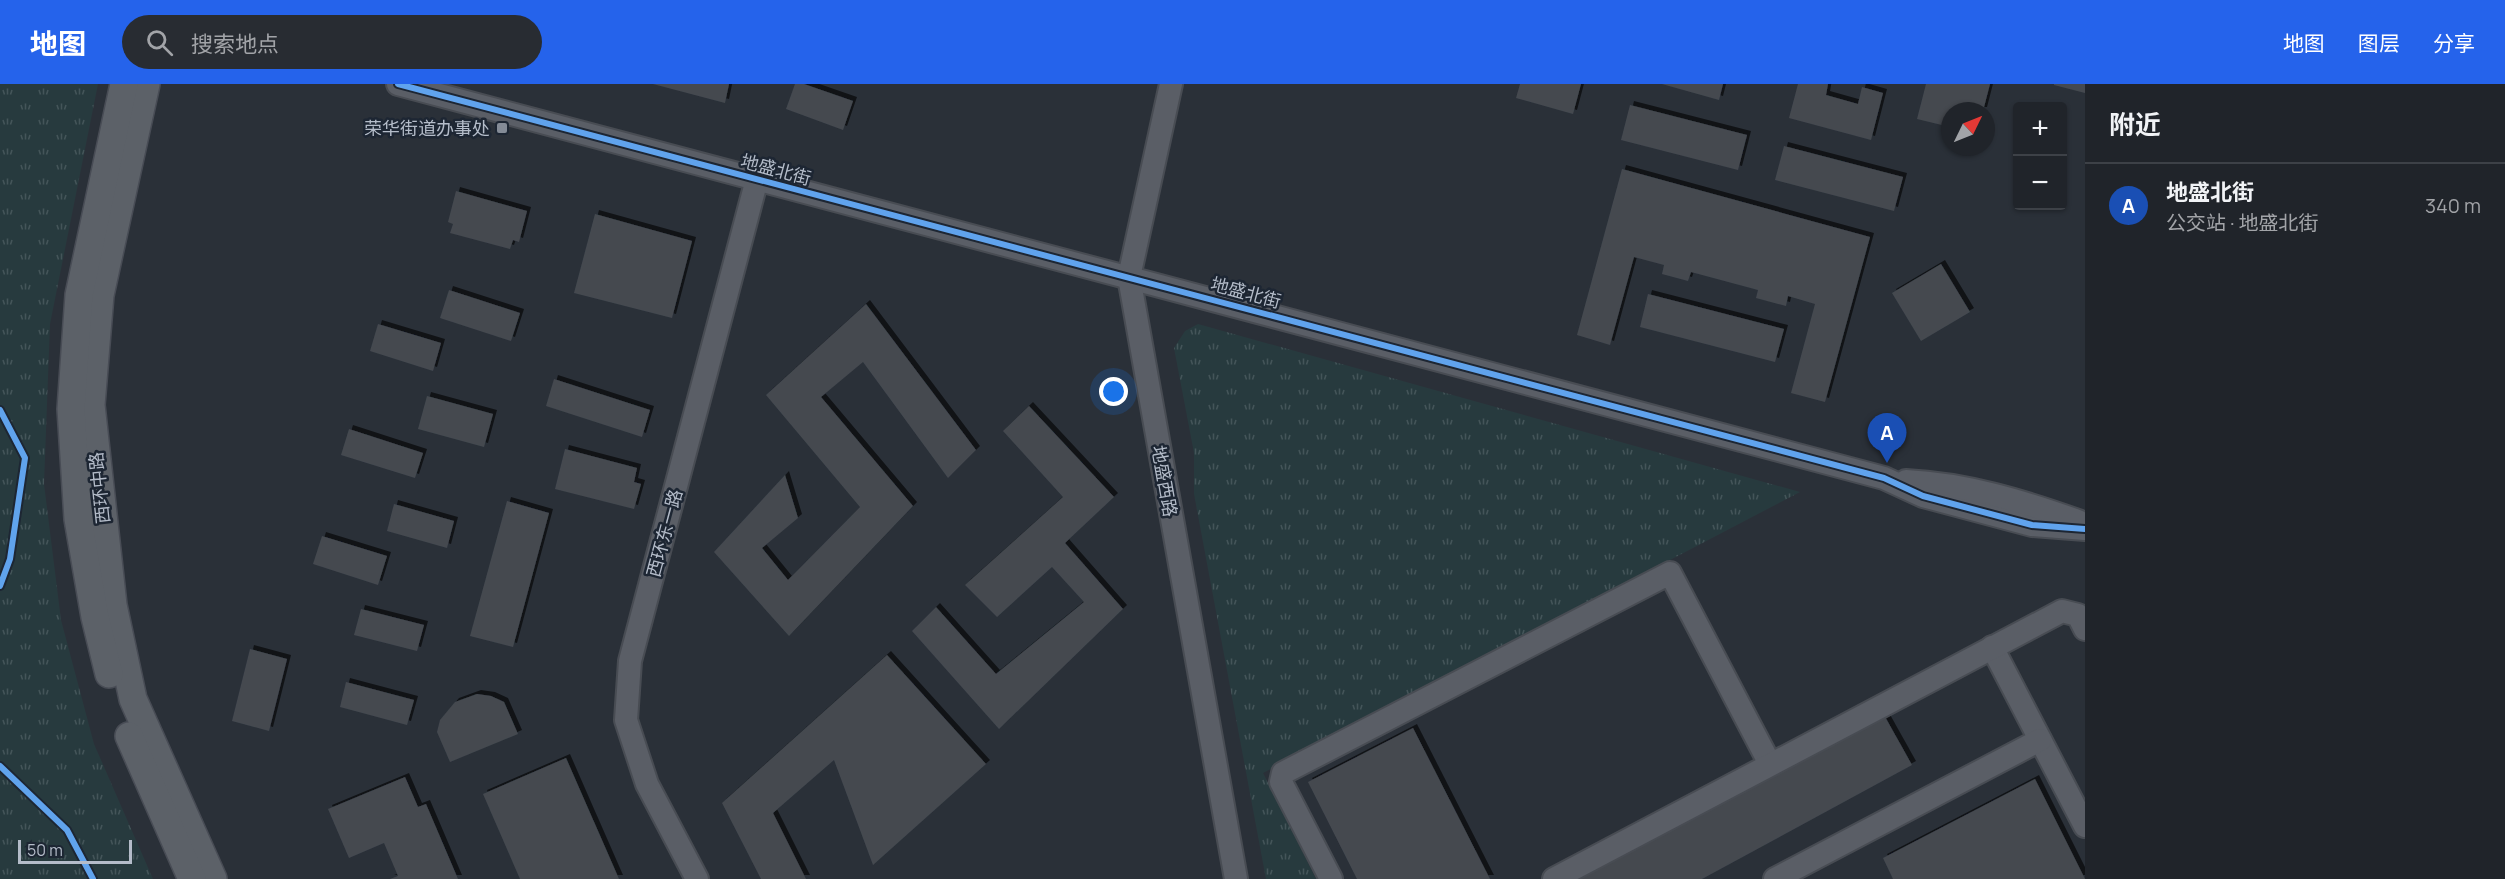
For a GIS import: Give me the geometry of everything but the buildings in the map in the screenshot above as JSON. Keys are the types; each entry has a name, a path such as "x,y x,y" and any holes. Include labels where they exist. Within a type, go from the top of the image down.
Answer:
{"main road":[{"name":"西环中路","path":"124,84 79,296 71,409 78,519 95,617 118,712 192,879"},
{"name":"西环中路","path":"146,84 100,295 91,405 113,605 133,699 213,879"}],"street":[{"name":"地盛北街","path":"398,84 1893,481 1923,496 2032,525 2085,529"},
{"name":"地盛西路","path":"1171,84 1129,278 1236,879"},
{"name":"西环东一路","path":"697,879 647,784 626,720 630,661 757,179"},
{"name":"地盛北街","path":"1893,481 1951,484 2038,507 2085,523"},
{"path":"1331,879 1281,782 1283,774 1670,573 1770,764"},
{"path":"1554,879 2062,611 2078,615 2085,629"},
{"path":"1992,647 2085,826"},
{"path":"1775,879 2040,740"}],"green space":[{"path":"0,84 98,84 50,324 44,484 61,620 94,744 153,879 0,879"},
{"path":"1198,324 1800,492 1263,773 1316,879 1266,879 1194,494 1194,453 1174,348 1185,331"}],"cycle path":[{"path":"398,84 1884,478 1923,496 2032,525 2085,529"},
{"path":"0,410 25,458 10,559 0,586"},
{"path":"0,766 67,830 93,879"}],"place":[{"name":"荣华街道办事处","path":"502,128"},
{"name":"地盛北街","path":"1887,463"}]}
